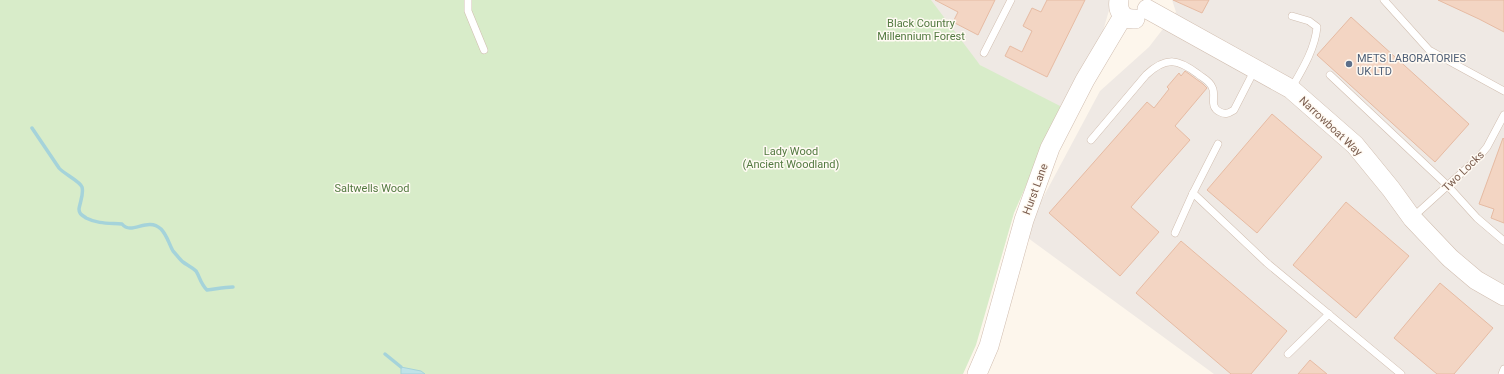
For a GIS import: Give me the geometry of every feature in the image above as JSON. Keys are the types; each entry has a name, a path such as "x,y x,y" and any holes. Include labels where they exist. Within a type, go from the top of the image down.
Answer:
{"street":[{"path":"1121,8 1128,19 1138,18 1144,14 1147,5"},
{"name":"Narrowboat Way","path":"1147,5 1291,89 1355,145 1391,189 1412,218 1450,258 1476,280 1504,296"},
{"name":"Hurst Lane","path":"977,374 988,346 1024,220 1050,148 1121,8"}],"lane":[{"path":"468,0 468,11 484,50"},
{"path":"984,53 1011,0"},
{"path":"1384,0 1429,50 1504,90"},
{"path":"1291,89 1305,64 1316,35 1317,27 1309,21 1292,16"},
{"path":"1091,140 1146,75 1162,64 1178,62 1184,64 1208,81 1212,87 1213,106 1216,110 1223,113 1229,113 1234,110 1255,68"},
{"path":"1330,75 1448,186 1477,218 1504,241"},
{"name":"Two Locks","path":"1412,218 1478,158 1487,147 1504,115"},
{"path":"1175,233 1218,144"},
{"path":"1193,193 1267,263 1402,374"},
{"path":"1288,354 1329,314"},
{"path":"1502,374 1504,369"}],"shaded area":[{"path":"920,0 1112,0 1100,44 1056,117 980,65"},
{"path":"1172,0 1504,0 1504,374 1214,374 1028,238 1037,209 1100,91 1149,47 1176,12"}],"green space":[{"name":"Saltwells Wood","path":"0,0 931,0 980,65 1062,107 1056,117 1014,213 976,345 963,374 0,374"}],"water":[{"path":"401,367 421,371 425,374 401,374"}],"building":[{"path":"935,0 995,0 978,35 953,22 958,12"},
{"path":"1047,0 1085,0 1047,77 1005,56 1010,46 1022,52 1032,31 1023,26 1032,8 1041,12"},
{"path":"1173,0 1209,0 1202,13"},
{"path":"1438,0 1504,0 1504,32 1479,19"},
{"path":"1351,17 1469,124 1435,162 1317,55"},
{"path":"1185,71 1207,88 1175,126 1190,140 1131,207 1159,232 1120,276 1049,213 1147,102 1154,108 1169,89 1167,87 1179,73 1181,76"},
{"path":"1272,114 1322,157 1257,233 1207,190"},
{"path":"1503,138 1504,223 1491,218 1494,209 1479,204"},
{"path":"1346,202 1409,256 1356,318 1293,265"},
{"path":"1181,241 1287,331 1251,374 1231,374 1136,293"},
{"path":"1440,283 1493,328 1454,374 1437,374 1394,338"},
{"path":"1310,360 1327,374 1298,374"}],"waterway":[{"path":"32,128 59,168 81,185 82,195 79,209 82,215 95,221 122,224 130,228 150,224 156,226 163,231 173,251 179,258 196,271 207,290 233,287"},
{"path":"385,354 401,367"}],"place":[{"name":"METS LABORATORIES UK LTD","path":"1349,64"}],"park label":[{"name":"Black Country Millennium Forest","path":"921,29"},
{"name":"Lady Wood (Ancient Woodland)","path":"791,157"}]}
